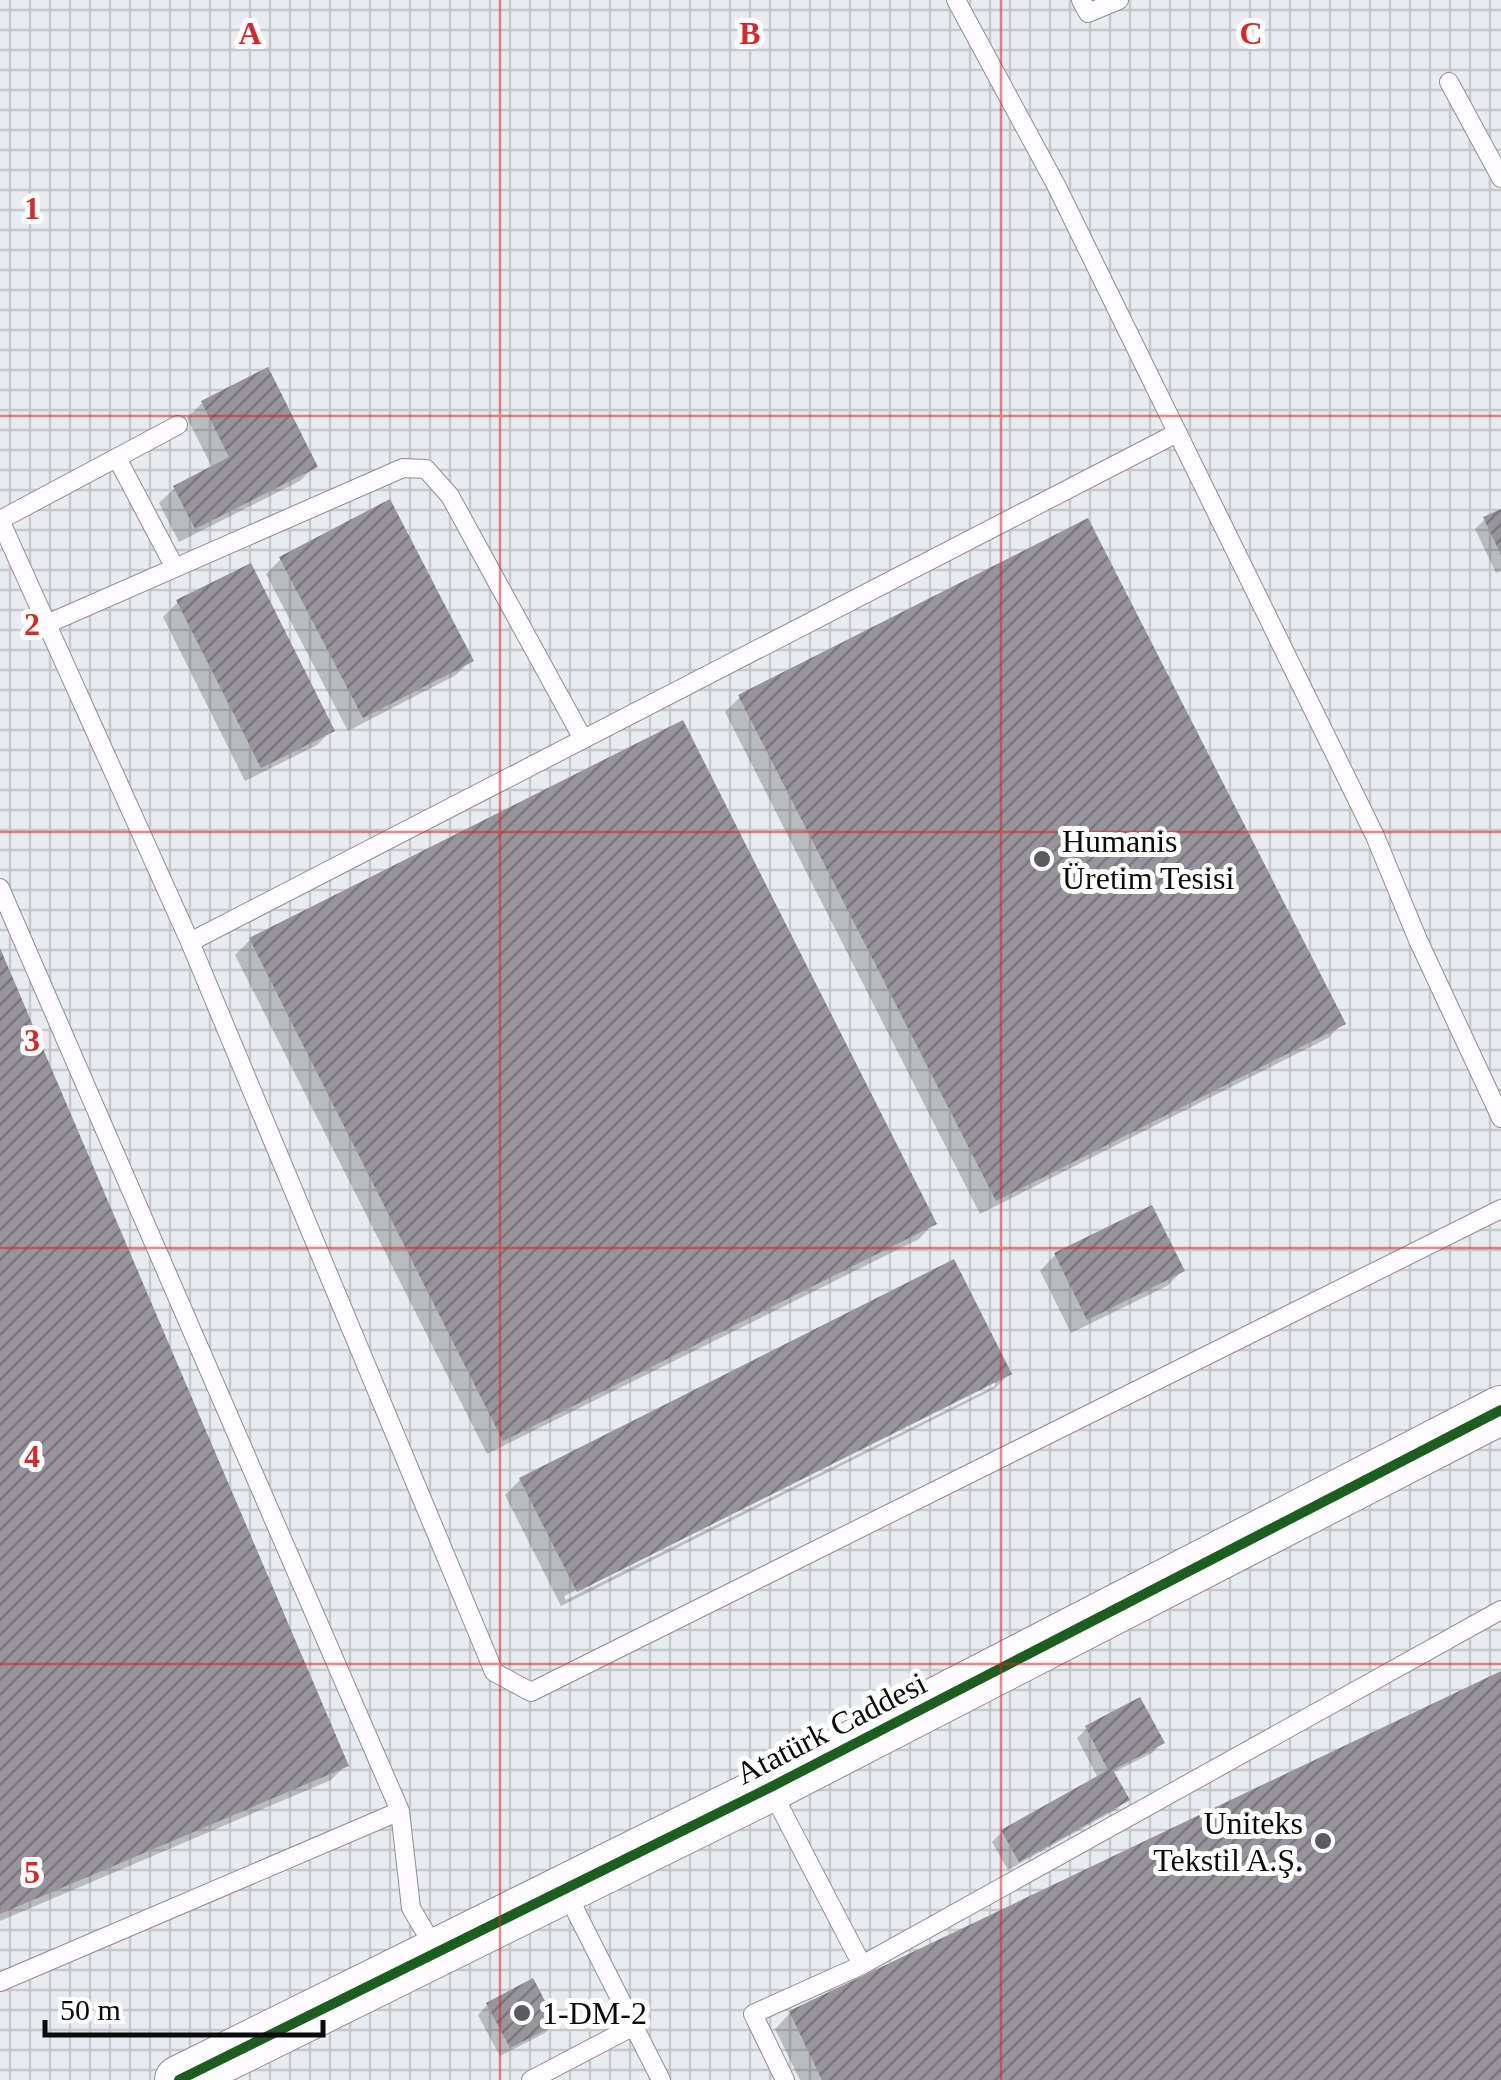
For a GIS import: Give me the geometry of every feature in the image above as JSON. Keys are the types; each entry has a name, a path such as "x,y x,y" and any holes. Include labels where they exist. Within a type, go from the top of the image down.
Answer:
{"street":[{"name":"Atatürk Caddesi","path":"179,2080 769,1788 1501,1410"}],"lane":[{"path":"956,0 1056,185 1375,836 1418,940 1501,1118"},
{"path":"1081,0 1088,14 1119,0"},
{"path":"1448,82 1501,178"},
{"path":"178,426 0,520 190,942 494,1672 531,1692 1501,1209"},
{"path":"190,942 1176,432"},
{"path":"117,458 174,568"},
{"path":"47,624 402,468 426,469 450,496 583,739"},
{"path":"0,888 5,914 400,1810 411,1908 437,1952"},
{"path":"785,2080 753,2014 862,1965 1501,1610"},
{"path":"769,1788 862,1965"},
{"path":"0,1982 400,1810"},
{"path":"565,1890 661,2080"},
{"path":"531,2080 634,2026"}],"shaded area":[{"path":"0,0 1501,0 1501,2080 0,2080"}],"building":[{"path":"268,367 318,467 195,529 173,486 229,457 201,401"},
{"path":"390,499 474,661 363,718 279,557"},
{"path":"1501,509 1501,555 1483,517"},
{"name":"Humanis Üretim Tesisi","path":"1088,518 1346,1024 996,1201 738,695"},
{"path":"251,563 335,731 261,768 176,600"},
{"path":"683,720 937,1224 503,1441 249,938"},
{"path":"0,948 349,1766 0,1914"},
{"path":"1152,1205 1185,1271 1087,1320 1054,1253"},
{"path":"954,1259 1012,1374 577,1592 519,1478"},
{"name":"Uniteks Tekstil A.Ş.","path":"1501,1671 1501,2080 822,2080 789,2011"},
{"path":"1140,1697 1165,1743 1113,1770 1130,1800 1019,1862 1001,1830 1108,1770 1085,1726"},
{"name":"1-DM-2","path":"533,1978 557,2024 510,2048 486,2003"}],"cycle path":[{"path":"179,2080 769,1788 1501,1410"}],"place":[{"name":"Humanis Üretim Tesisi","path":"1042,859"},
{"name":"Uniteks Tekstil A.Ş.","path":"1323,1841"},
{"name":"1-DM-2","path":"522,2013"}]}
